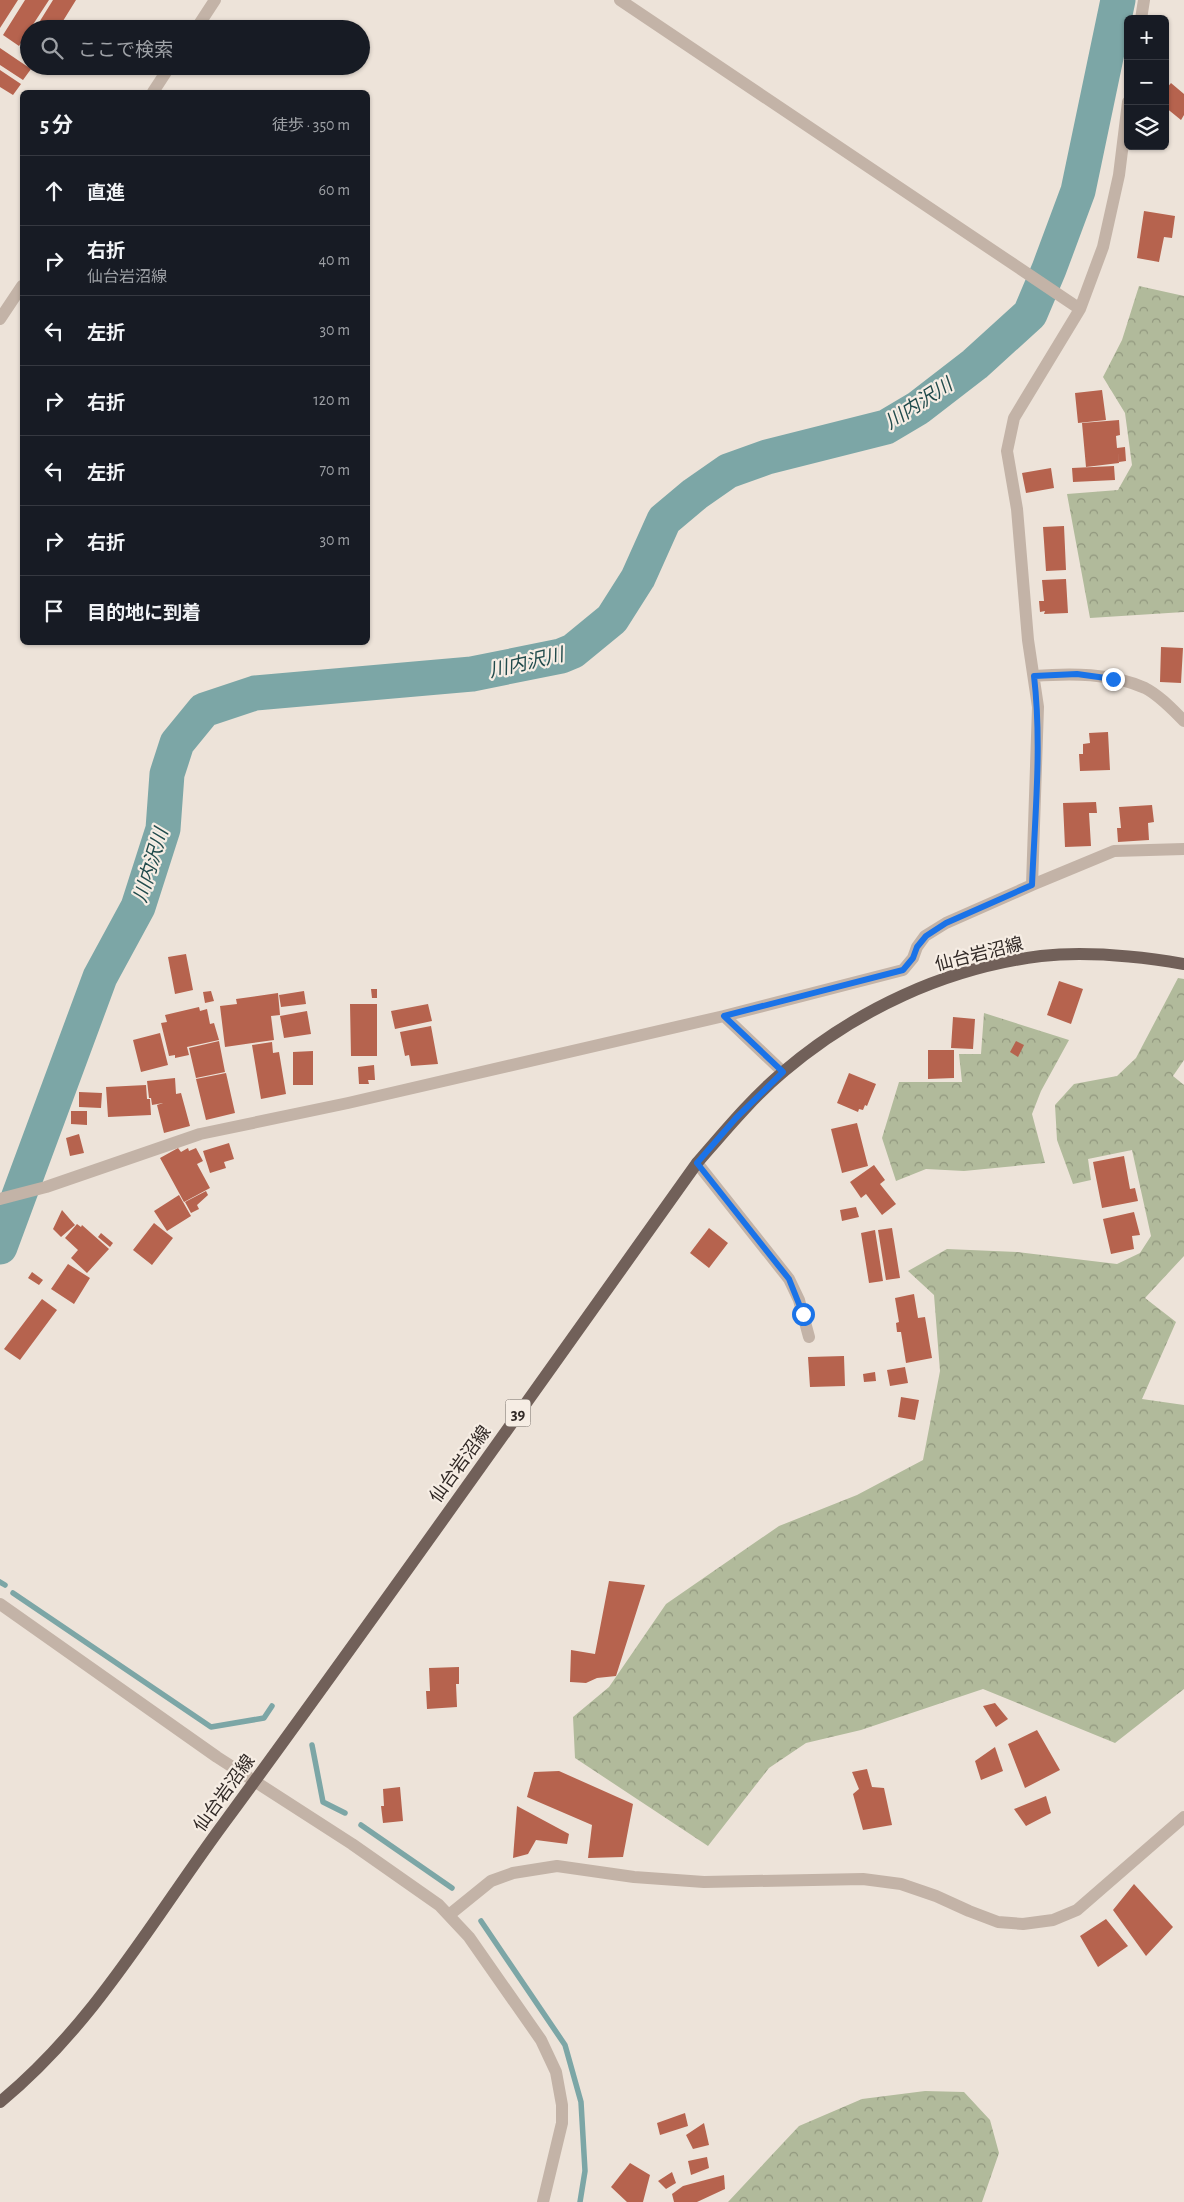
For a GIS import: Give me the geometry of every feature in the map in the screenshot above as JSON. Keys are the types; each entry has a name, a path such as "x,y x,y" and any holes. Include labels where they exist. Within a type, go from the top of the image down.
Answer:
{"main road":[{"name":"仙台岩沼線","path":"0,2102 56,2050 94,2007 223,1823 697,1163 736,1118 783,1072 848,1024 897,996 988,966 1042,956 1092,954 1152,959 1184,964"}],"street":[{"path":"202,20 215,0"},
{"path":"620,0 1075,305"},
{"path":"1142,15 1144,0"},
{"path":"154,90 164,75"},
{"path":"1032,885 1038,707 1028,640 1016,509 1007,452 1014,418 1075,305 1103,247 1120,175 1128,105"},
{"path":"0,319 20,289"},
{"path":"1034,676 1077,674 1121,681 1146,689 1184,721"},
{"path":"0,1199 46,1187 200,1134 348,1103 724,1016 903,970 913,958 917,947 926,936 946,923 1032,885 1114,852 1184,849"},
{"path":"724,1016 783,1072"},
{"path":"697,1163 789,1279 799,1300 808,1337"},
{"path":"0,1604 254,1782 352,1844 439,1905 469,1937 546,2048 556,2072 562,2105 562,2122 543,2202"},
{"path":"449,1915 492,1881 513,1873 556,1866 634,1877 704,1882 864,1879 901,1884 936,1896 969,1912 998,1922 1023,1924 1053,1920 1077,1910 1184,1817"}],"green space":[{"path":"1139,286 1184,296 1184,612 1090,618 1067,494 1118,490 1132,465 1125,413 1103,377 1122,340"},
{"path":"1178,978 1184,979 1184,1060 1173,1076 1184,1085 1184,1256 1145,1298 1176,1322 1142,1399 1184,1405 1184,1689 1115,1743 983,1689 861,1730 806,1743 769,1768 708,1846 575,1758 573,1717 609,1687 666,1604 779,1526 857,1495 923,1460 940,1371 934,1295 908,1271 947,1249 1017,1252 1117,1264 1140,1253 1151,1236 1132,1150 1088,1159 1091,1180 1073,1184 1057,1140 1055,1105 1074,1084 1117,1076 1136,1058"},
{"path":"984,1013 1069,1040 1041,1091 1032,1114 1045,1163 964,1171 926,1169 896,1181 882,1138 899,1082 962,1082 959,1054 981,1054"},
{"path":"925,2091 964,2092 990,2120 999,2153 982,2202 728,2202 799,2126 862,2099"}],"building":[{"path":"0,0 18,0 0,28"},
{"path":"25,0 49,0 36,20 20,20 19,46 3,35"},
{"path":"53,0 76,0 64,20 41,20"},
{"path":"0,48 20,62 20,75 27,75 23,80 0,65"},
{"path":"0,70 21,84 13,95 0,87"},
{"path":"1171,83 1184,94 1184,115 1181,120 1169,110 1169,85"},
{"path":"1144,211 1175,216 1172,238 1164,237 1159,262 1137,258"},
{"path":"1102,390 1106,420 1078,423 1075,393"},
{"path":"1119,420 1120,435 1116,436 1117,448 1125,447 1126,461 1119,462 1118,451 1119,463 1086,467 1082,423"},
{"path":"1114,466 1115,480 1073,482 1072,468"},
{"path":"1051,468 1054,488 1026,493 1022,473"},
{"path":"1064,526 1066,570 1046,571 1043,527"},
{"path":"1066,579 1068,613 1044,614 1045,611 1040,612 1039,601 1044,601 1042,580"},
{"path":"1161,647 1183,648 1181,683 1160,682"},
{"path":"1108,732 1110,770 1080,771 1079,754 1083,754 1083,744 1090,743 1089,733"},
{"path":"1096,802 1097,813 1089,813 1091,846 1065,847 1063,803"},
{"path":"1152,805 1154,822 1148,823 1149,840 1118,842 1117,828 1121,828 1119,807"},
{"path":"186,954 193,990 175,994 168,957"},
{"path":"1059,981 1083,989 1071,1024 1047,1015"},
{"path":"371,989 377,989 377,998 372,998"},
{"path":"211,991 214,1001 205,1003 203,992"},
{"path":"304,991 306,1004 281,1007 279,995"},
{"path":"278,993 280,1015 271,1016 274,1040 225,1047 220,1006 237,1004 236,999"},
{"path":"350,1004 377,1004 377,1056 351,1056"},
{"path":"428,1004 432,1021 395,1029 391,1011"},
{"path":"199,1007 200,1011 207,1009 210,1024 214,1023 219,1040 187,1047 189,1055 175,1058 175,1055 169,1056 161,1023 167,1022 165,1015"},
{"path":"307,1011 311,1034 284,1038 280,1016"},
{"path":"953,1017 975,1019 973,1049 951,1048"},
{"path":"431,1026 438,1064 411,1066 409,1055 405,1056 400,1032"},
{"path":"160,1033 168,1065 141,1072 133,1040"},
{"path":"219,1041 225,1072 196,1078 189,1048"},
{"path":"1016,1041 1024,1045 1018,1057 1010,1052"},
{"path":"272,1042 273,1053 279,1052 286,1094 261,1099 252,1045"},
{"path":"928,1050 954,1050 954,1078 928,1079"},
{"path":"313,1051 313,1085 293,1085 293,1052"},
{"path":"374,1065 375,1080 368,1080 369,1084 359,1084 358,1067"},
{"path":"226,1073 235,1113 206,1120 196,1079"},
{"path":"849,1073 876,1084 867,1106 865,1105 863,1110 859,1109 858,1112 837,1103"},
{"path":"175,1078 176,1094 181,1093 190,1126 164,1133 157,1105 163,1103 152,1105 151,1098 149,1098 147,1081"},
{"path":"146,1085 147,1099 150,1099 151,1115 108,1117 106,1087"},
{"path":"79,1092 102,1093 101,1108 79,1107"},
{"path":"71,1111 87,1111 87,1125 71,1124"},
{"path":"857,1123 868,1166 842,1173 831,1129"},
{"path":"79,1134 84,1153 70,1156 66,1138"},
{"path":"229,1143 234,1159 224,1162 226,1168 210,1173 203,1151"},
{"path":"178,1148 181,1152 188,1148 189,1151 196,1148 203,1161 197,1164 210,1188 184,1202 160,1158"},
{"path":"1124,1156 1130,1189 1135,1188 1138,1201 1102,1208 1093,1162"},
{"path":"874,1165 885,1180 880,1184 896,1204 882,1215 866,1194 861,1198 850,1182"},
{"path":"206,1191 208,1195 197,1205 199,1209 191,1213 185,1202"},
{"path":"179,1195 191,1216 167,1231 154,1211"},
{"path":"856,1207 859,1217 842,1221 840,1210"},
{"path":"62,1210 75,1225 61,1237 53,1229"},
{"path":"1134,1212 1140,1235 1132,1236 1134,1249 1111,1254 1103,1219"},
{"path":"154,1223 173,1238 152,1265 133,1250"},
{"path":"77,1224 81,1227 82,1225 109,1249 87,1273 71,1258 78,1250 65,1238"},
{"path":"709,1228 728,1243 709,1268 690,1253"},
{"path":"892,1228 900,1278 886,1280 878,1230"},
{"path":"875,1230 883,1281 869,1283 861,1233"},
{"path":"101,1233 113,1243 110,1247 98,1237"},
{"path":"68,1264 90,1278 74,1304 51,1289"},
{"path":"32,1272 43,1280 39,1285 28,1278"},
{"path":"914,1294 918,1318 925,1317 932,1358 906,1363 901,1332 897,1332 896,1323 899,1322 895,1298"},
{"path":"42,1299 57,1310 20,1360 4,1349"},
{"path":"844,1356 845,1386 810,1387 808,1357"},
{"path":"905,1367 908,1383 890,1386 887,1370"},
{"path":"875,1372 876,1381 864,1382 863,1374"},
{"path":"901,1397 919,1400 915,1420 898,1417"},
{"path":"609,1581 645,1585 616,1676 597,1678 586,1683 570,1682 571,1650 595,1654"},
{"path":"459,1667 459,1684 456,1684 457,1707 427,1709 426,1691 430,1691 429,1668"},
{"path":"995,1703 1008,1719 996,1727 983,1706"},
{"path":"1037,1730 1060,1770 1025,1788 1008,1744"},
{"path":"995,1747 1003,1771 981,1780 975,1761"},
{"path":"867,1769 872,1787 884,1788 892,1825 863,1830 853,1794 859,1789 852,1772"},
{"path":"559,1771 633,1804 623,1857 588,1858 592,1825 527,1797 534,1772"},
{"path":"400,1787 403,1821 383,1823 381,1806 384,1806 383,1789"},
{"path":"1046,1796 1051,1813 1026,1826 1014,1809"},
{"path":"517,1806 569,1834 567,1844 536,1840 528,1854 513,1858"},
{"path":"1134,1884 1173,1927 1146,1956 1113,1910"},
{"path":"1106,1919 1128,1946 1098,1967 1080,1936"},
{"path":"685,2113 688,2126 660,2135 657,2123"},
{"path":"704,2123 709,2145 693,2149 686,2135"},
{"path":"707,2157 709,2168 691,2175 688,2161"},
{"path":"630,2163 650,2175 643,2202 627,2202 611,2187"},
{"path":"672,2172 676,2183 666,2189 658,2181"},
{"path":"724,2175 725,2189 697,2202 674,2202 672,2194 683,2186"}],"waterway":[{"name":"川内沢川","path":"0,1247 100,977 138,907 163,829 167,774 177,743 204,710 255,693 472,674 561,656 573,651 612,619 638,578 664,520 695,494 728,471 767,457 886,427 918,408 975,364 1030,314 1049,269 1078,191 1118,0"},
{"path":"0,1582 5,1585"},
{"path":"13,1593 211,1727 264,1718 272,1706"},
{"path":"312,1745 323,1802 345,1813"},
{"path":"361,1825 452,1888"},
{"path":"481,1921 565,2045 581,2102 585,2171 580,2202"}],"route":[{"path":"803,1314 789,1279 697,1163 736,1118 783,1072 724,1016 903,970 913,958 917,947 926,936 946,923 1032,885 1038,745 1038,707 1034,676 1077,674 1113,679"}]}
